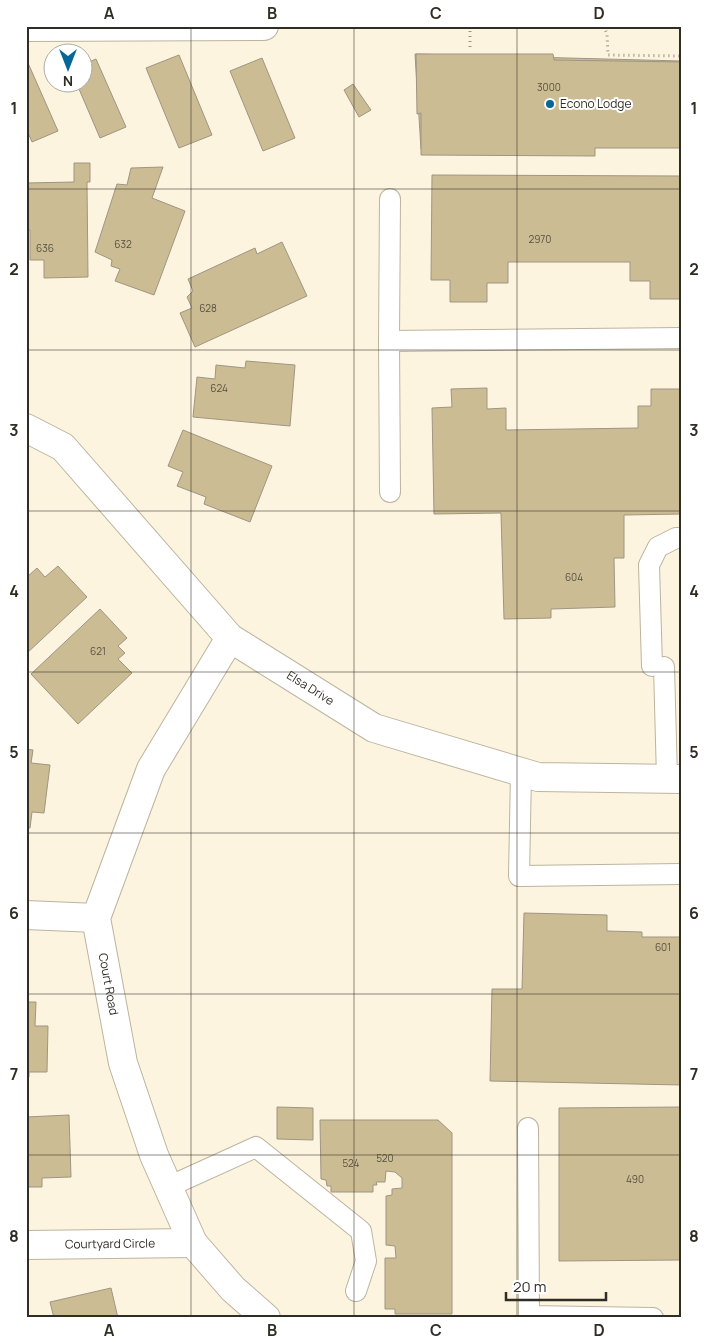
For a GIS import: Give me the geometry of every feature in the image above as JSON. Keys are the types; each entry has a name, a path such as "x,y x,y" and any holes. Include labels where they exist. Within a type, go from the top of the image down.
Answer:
{"street":[{"path":"26,27 264,26"},
{"name":"Elsa Drive","path":"26,428 64,447 230,638 374,728 538,777 674,778"},
{"path":"26,915 96,918 151,769 230,638"},
{"name":"Court Road","path":"96,918 123,1063 154,1155 193,1243 233,1289 266,1318"},
{"name":"Courtyard Circle","path":"26,1245 193,1243"}],"lane":[{"path":"390,199 390,492"},
{"path":"389,341 682,338"},
{"path":"674,778 658,666 650,565 658,547 676,538 682,538"},
{"path":"521,772 518,876 682,874"},
{"path":"528,1128 529,1317 653,1318"},
{"path":"168,1187 256,1147 361,1231 366,1261 356,1291"}],"path":[{"path":"470,26 470,50"},
{"path":"604,26 607,34 608,55 682,56"}],"building":[{"name":"Econo Lodge","path":"415,54 682,61 682,146 421,149"},
{"name":"Econo Lodge","path":"416,54 553,54 554,60 682,62 682,148 595,148 595,156 421,155 421,113 417,114"},
{"path":"179,55 212,135 179,148 146,68"},
{"path":"262,58 295,138 263,151 230,71"},
{"path":"96,59 126,127 100,138 80,92 92,92 92,61"},
{"path":"28,63 58,131 32,142 26,128 26,64"},
{"path":"353,84 371,110 359,117 344,90"},
{"path":"74,163 90,163 90,182 87,182 88,277 44,278 44,260 30,260 30,230 26,230 26,183 74,182"},
{"path":"163,167 152,198 185,211 154,295 115,281 120,269 111,266 112,260 95,252 117,184 127,185 131,168"},
{"path":"432,175 682,176 682,299 650,299 650,281 630,281 630,262 508,262 508,283 487,283 487,302 450,302 450,280 431,280"},
{"path":"282,242 307,296 195,347 180,313 192,308 187,297 193,291 188,279 255,248 257,254"},
{"path":"246,361 295,365 290,426 193,417 197,377 215,379 216,365 245,368"},
{"path":"487,388 487,409 506,408 506,430 638,428 638,406 651,406 651,389 682,389 682,514 624,515 624,558 614,558 615,607 551,609 551,618 504,619 501,513 434,514 432,408 452,407 451,389"},
{"path":"183,430 272,466 250,522 204,504 206,497 177,486 183,472 168,466"},
{"path":"58,566 87,597 26,654 26,578 37,568 45,577"},
{"path":"100,609 127,638 118,646 125,653 118,659 132,673 78,724 31,674"},
{"path":"26,749 33,750 31,763 50,765 44,813 32,812 30,828 26,828"},
{"path":"524,913 607,915 607,931 642,932 642,937 682,937 682,1085 490,1081 492,989 522,989"},
{"path":"26,995 28,995 28,1002 36,1002 35,1026 48,1026 47,1072 29,1072 29,1077 26,1077"},
{"path":"277,1107 313,1108 313,1140 277,1139"},
{"path":"682,1107 682,1260 559,1261 559,1108"},
{"path":"69,1115 71,1177 42,1178 42,1187 26,1187 26,1117"},
{"path":"320,1120 438,1120 452,1133 452,1314 395,1314 395,1309 385,1309 385,1258 396,1258 395,1246 386,1245 386,1196 392,1195 392,1189 402,1188 402,1178 395,1172 386,1171 385,1182 376,1182 377,1185 373,1185 373,1192 331,1192 331,1186 327,1186 326,1180 321,1179"},
{"path":"111,1288 118,1318 54,1318 50,1302"}],"place":[{"name":"Econo Lodge","path":"550,104"}]}
